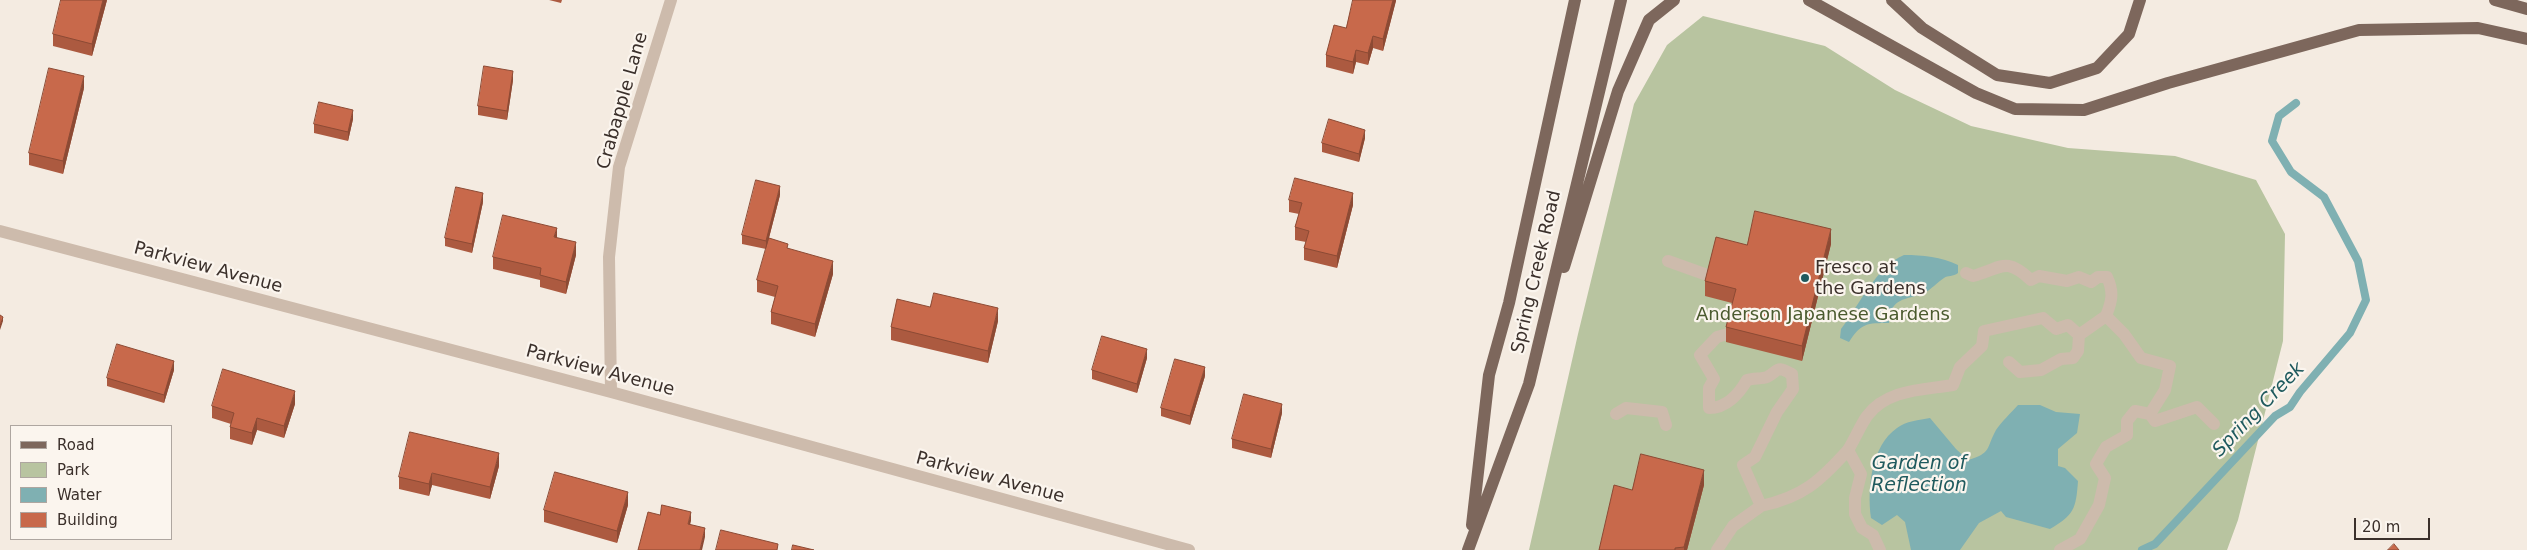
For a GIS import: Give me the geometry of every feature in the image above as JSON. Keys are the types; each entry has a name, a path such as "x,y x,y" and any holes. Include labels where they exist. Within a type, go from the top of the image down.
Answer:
{"main road":[{"name":"Spring Creek Road","path":"1469,549 1489,375 1509,303 1575,0"},
{"name":"Spring Creek Road","path":"1469,549 1528,384 1621,0"},
{"path":"1528,384 1618,91 1649,20 1674,0"},
{"path":"1809,0 1976,93 2015,109 2084,110 2178,81 2359,30 2478,28 2527,39"},
{"path":"1892,0 1922,28 1997,75 2050,83 2097,68 2129,34 2140,0"},
{"path":"2495,0 2527,9"}],"street":[{"name":"Crabapple Lane","path":"611,392 609,257 619,167 671,0"},
{"name":"Parkview Avenue","path":"0,231 611,392 1189,550"},
{"path":"1668,261 1710,276"},
{"path":"1966,273 1973,276 2004,264 2020,270 2031,280 2039,276 2067,281 2079,277 2091,282 2098,277 2107,277 2112,288 2112,301 2106,316 2079,335"},
{"path":"2106,316 2124,334 2141,358 2170,366 2165,390 2150,414"},
{"path":"1717,550 1734,526 1761,506 1782,501 1801,493 1820,481 1848,450 1868,415 1885,400 1913,389 1953,385 1960,367 1982,346 1984,331 2043,318 2056,329 2068,325 2079,335"},
{"path":"1728,334 1717,337 1700,355 1714,380 1709,388 1709,408 1718,408 1740,393 1748,380 1767,377 1774,370 1783,369 1792,374 1793,388 1777,412 1755,457 1743,465 1761,506"},
{"path":"2009,362 2020,372 2041,370 2061,359 2073,358 2078,351 2079,335"},
{"path":"2060,550 2085,546 2099,504 2105,478 2096,464 2106,447 2127,435 2127,421 2135,411 2150,414 2155,421 2197,407 2214,424"},
{"path":"1616,414 1626,408 1662,412 1666,424"},
{"path":"1848,450 1861,474 1855,498 1856,514 1862,528 1873,535 1880,550"}],"green space":[{"name":"Anderson Japanese Gardens","path":"1703,16 1825,46 1895,90 1971,126 2068,148 2175,156 2256,180 2285,234 2283,341 2238,520 2227,550 1529,550 1578,334 1634,104 1667,45"}],"water":[{"path":"1904,255 1925,256 1945,260 1958,265 1958,273 1946,277 1924,293 1900,301 1890,314 1889,323 1865,325 1857,331 1849,342 1840,338 1841,329 1869,287 1885,268"},
{"name":"Garden of Reflection","path":"2018,405 2040,405 2056,412 2080,414 2077,433 2058,449 2058,466 2065,468 2078,481 2075,505 2064,520 2050,529 2006,517 2001,511 1979,523 1960,550 1911,550 1905,522 1897,515 1882,525 1871,518 1870,494 1876,457 1888,436 1897,428 1908,422 1930,418 1956,449 1968,460 1985,452 1996,430"}],"building":[{"path":"61,0 103,0 92,44 53,34"},
{"path":"1353,0 1393,0 1383,39 1373,36 1368,53 1356,50 1353,62 1326,55 1334,25 1346,28"},
{"path":"484,66 513,71 507,111 478,106"},
{"path":"49,68 84,76 63,161 29,153"},
{"path":"319,102 353,110 348,132 314,124"},
{"path":"1329,119 1365,130 1359,154 1322,143"},
{"path":"1295,178 1353,193 1337,256 1304,248 1309,231 1295,227 1302,203 1289,200"},
{"path":"756,180 780,186 766,241 742,235"},
{"path":"456,187 483,193 472,244 445,238"},
{"path":"1755,211 1831,229 1802,346 1726,327 1736,289 1705,281 1716,237 1747,245"},
{"path":"503,215 557,228 554,237 576,242 566,282 540,275 541,268 493,257"},
{"path":"769,238 788,244 787,248 833,261 815,324 771,312 778,286 757,280"},
{"path":"934,293 998,308 988,351 891,327 897,299 930,307"},
{"path":"0,315 3,317 0,326"},
{"path":"1102,336 1147,349 1137,384 1092,370"},
{"path":"117,344 174,361 164,395 107,378"},
{"path":"1175,359 1205,367 1190,416 1161,408"},
{"path":"223,369 295,391 284,426 257,418 252,433 230,427 234,413 212,406"},
{"path":"1244,394 1282,404 1271,449 1232,439"},
{"path":"410,432 499,453 490,487 432,473 429,484 399,477"},
{"path":"1641,454 1704,470 1684,547 1675,548 1675,550 1599,550 1614,485 1632,490"},
{"path":"555,472 628,492 617,531 544,510"},
{"path":"662,505 691,512 688,524 705,528 700,550 638,550 648,512 660,515"},
{"path":"721,530 778,544 777,550 716,550"},
{"path":"2394,544 2399,550 2388,550"},
{"path":"793,545 814,550 792,550"}],"waterway":[{"name":"Spring Creek","path":"2142,550 2155,544 2275,416 2290,407 2300,392 2350,333 2366,300 2358,261 2324,197 2291,172 2272,141 2279,116 2296,103"}],"place":[{"name":"Fresco at the Gardens","path":"1805,278"}]}
